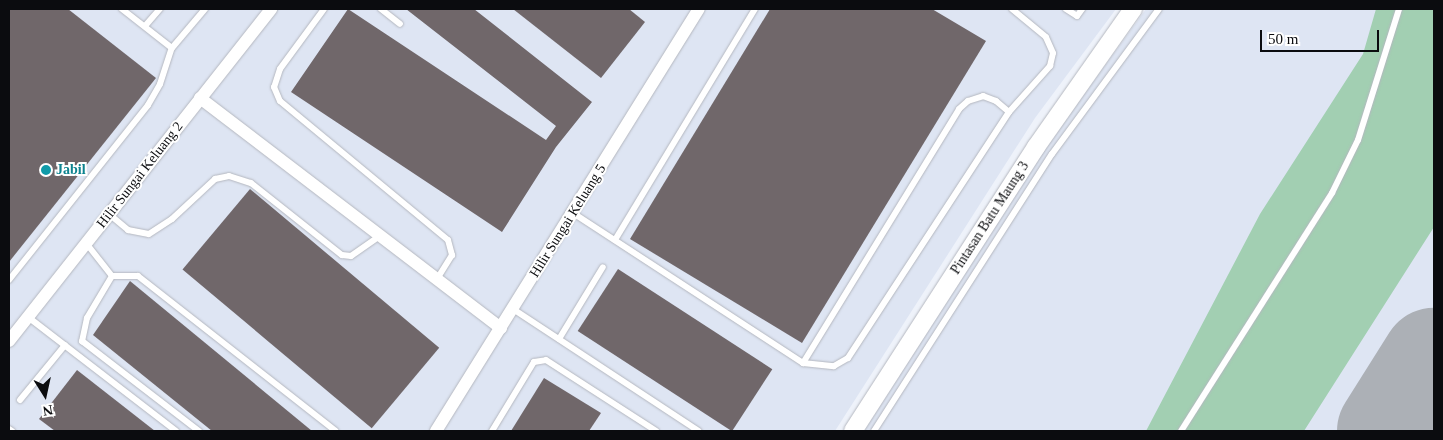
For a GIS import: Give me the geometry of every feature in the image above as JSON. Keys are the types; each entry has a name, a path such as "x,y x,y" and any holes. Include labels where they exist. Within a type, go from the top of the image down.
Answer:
{"street":[{"name":"Hilir Sungai Keluang 2","path":"9,341 271,9"},
{"name":"Hilir Sungai Keluang 5","path":"436,431 700,9"},
{"name":"Pintasan Batu Maung 3","path":"853,431 1036,147 1133,9"},
{"path":"200,98 501,328"}],"lane":[{"path":"122,9 172,48"},
{"path":"145,26 160,9"},
{"path":"9,280 148,106 160,84 172,48 205,9"},
{"path":"324,9 280,69 274,87 280,101 448,240 452,255 437,279"},
{"path":"381,9 400,24"},
{"path":"615,240 755,9"},
{"path":"573,214 803,363 824,368 834,366 848,358 1009,112 1050,66 1053,53 1046,37 1012,9"},
{"path":"1066,9 1077,16 1082,9"},
{"path":"874,431 1052,154 1159,9"},
{"path":"1181,431 1332,193 1358,140 1399,9"},
{"path":"803,363 959,109 968,101 983,96 996,101 1009,112"},
{"path":"109,214 128,230 149,234 166,224 215,179 229,176 251,183 342,255 350,256 380,236"},
{"path":"86,244 112,276"},
{"path":"559,339 603,267"},
{"path":"112,276 87,318 82,341 199,431"},
{"path":"112,276 138,276 336,431"},
{"path":"513,308 699,431"},
{"path":"28,317 176,431"},
{"path":"20,400 65,345"},
{"path":"492,431 534,362 546,360 656,431"}],"shaded area":[{"path":"9,9 1116,9 1035,118 835,431 9,431"},
{"path":"1146,9 1434,9 1434,431 864,431 1045,148"}],"green space":[{"path":"1376,9 1434,9 1434,227 1304,431 1146,431 1260,214 1363,54"}],"building":[{"name":"Jabil","path":"9,9 68,9 156,78 9,262"},
{"path":"348,9 546,140 556,126 406,9 474,9 592,102 556,147 502,232 291,92"},
{"path":"513,9 629,9 645,22 601,78"},
{"path":"770,9 932,9 986,41 802,343 630,239"},
{"path":"250,189 439,348 372,428 183,269"},
{"path":"618,269 772,369 732,431 578,331"},
{"path":"130,281 312,431 212,431 93,335"},
{"path":"77,370 155,431 55,431 39,419"},
{"path":"544,378 601,413 589,431 511,431"}],"runway":[{"path":"1390,431 1434,361"}],"place":[{"name":"Jabil","path":"46,170"}]}
